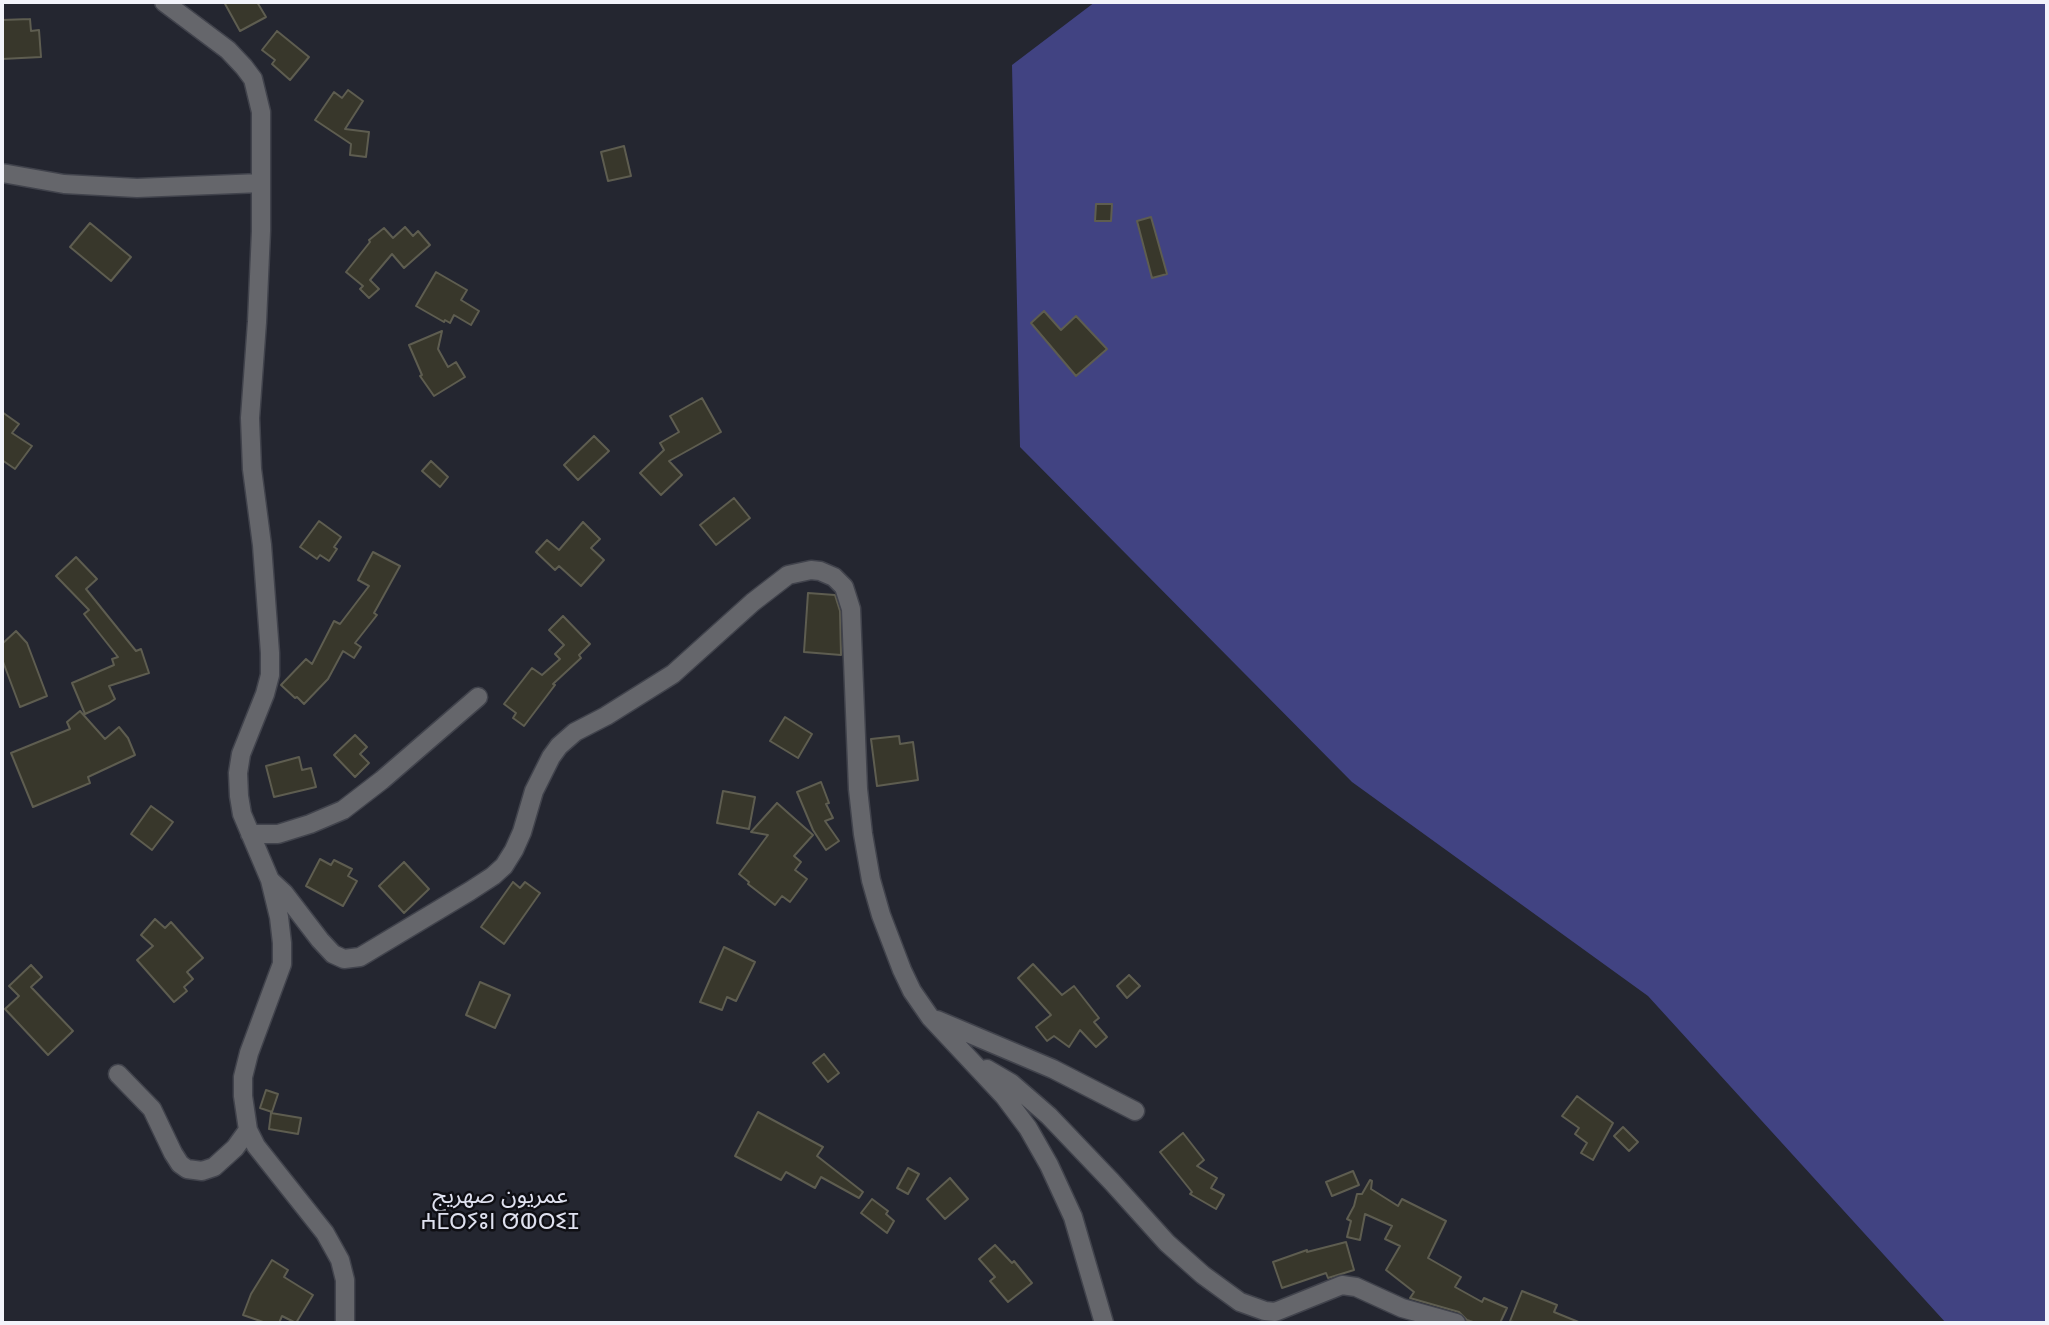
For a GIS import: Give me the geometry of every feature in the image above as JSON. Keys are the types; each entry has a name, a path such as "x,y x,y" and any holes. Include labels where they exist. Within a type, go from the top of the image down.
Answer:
{"street":[{"path":"164,2 228,50 253,79 261,112 257,322 250,418 270,674 265,694 241,754 239,774 240,805 270,880 279,917 282,964 249,1053 243,1077 244,1110 248,1130 256,1146 326,1233 340,1260 345,1280 345,1323"},
{"path":"2,173 64,184 137,188 261,183"},
{"path":"270,880 284,893 333,954 344,959 360,957 470,891 504,866 522,832 534,791 551,757 575,732 673,674 775,583 799,572 820,571 834,577 844,587 851,609 858,789 871,880 881,915 912,991 930,1017 1004,1096 1028,1128 1049,1165 1073,1217 1104,1323"},
{"path":"250,834 278,834 320,821 343,810 478,697"},
{"path":"930,1017 1043,1065 1135,1111"},
{"path":"971,1061 1011,1083 1039,1108 1176,1252 1240,1302 1275,1312 1342,1285 1356,1286 1402,1308 1456,1323"},
{"path":"118,1074 152,1109 173,1153 187,1169 202,1171 214,1167 235,1148 248,1130"}],"shaded area":[{"path":"1095,2 2047,2 2047,1323 1946,1323 1648,996 1352,782 1020,447 1012,65"}],"building":[{"path":"224,2 257,2 266,17 240,31"},
{"path":"30,19 31,31 39,30 41,57 2,59 2,20"},
{"path":"277,31 309,57 290,80 272,64 275,60 262,50"},
{"path":"348,90 363,101 345,129 369,132 366,157 350,155 351,144 315,120 334,92 342,98"},
{"path":"624,146 631,176 608,181 601,152"},
{"path":"1096,204 1112,204 1111,221 1095,221"},
{"path":"1151,217 1167,274 1152,278 1137,221"},
{"path":"90,223 131,257 111,281 70,247"},
{"path":"405,227 413,236 418,231 430,245 404,268 392,254 370,280 379,289 369,298 360,289 363,286 346,272 369,240 384,228 393,238"},
{"path":"436,272 467,290 461,300 479,311 471,325 454,315 450,323 445,320 444,322 416,306"},
{"path":"1044,311 1061,330 1076,316 1107,349 1076,376 1031,323"},
{"path":"442,331 438,349 448,367 456,362 465,377 434,396 420,376 422,375 409,345"},
{"path":"702,398 721,432 669,461 682,475 661,495 640,473 664,450 660,443 679,432 670,416"},
{"path":"2,412 19,424 12,433 32,446 15,469 2,460"},
{"path":"594,436 609,451 578,480 564,465"},
{"path":"431,461 448,477 440,487 422,471"},
{"path":"734,498 750,518 716,545 700,525"},
{"path":"319,521 341,537 329,561 320,555 317,559 300,547"},
{"path":"583,522 600,539 591,548 604,560 581,586 559,566 555,570 536,552 547,540 559,550"},
{"path":"373,552 400,566 374,613 377,615 355,643 361,647 354,658 343,651 328,679 304,704 281,685 306,659 312,664 334,621 340,624 369,586 358,580"},
{"path":"76,557 97,579 86,589 136,651 141,649 149,673 109,686 115,699 85,714 72,683 114,665 112,659 118,657 84,614 89,610 56,576"},
{"path":"808,593 835,595 840,611 841,655 804,652"},
{"path":"563,616 590,644 579,655 581,658 553,684 555,685 524,726 513,718 516,713 504,704 532,668 542,675 560,659 555,654 564,645 549,630"},
{"path":"16,631 27,643 47,696 20,707 2,659 2,644"},
{"path":"80,711 105,739 119,727 128,738 135,755 88,777 90,783 33,807 11,753 70,729 67,722"},
{"path":"785,717 812,734 798,758 770,741"},
{"path":"355,735 367,747 360,754 369,763 355,777 334,755"},
{"path":"899,736 900,744 913,742 918,780 877,786 871,739"},
{"path":"299,757 302,770 311,768 316,787 274,797 266,766"},
{"path":"821,782 829,803 826,804 833,818 825,821 839,841 826,850 813,830 797,792"},
{"path":"723,791 755,797 749,829 717,823"},
{"path":"777,803 813,835 794,856 801,862 795,870 807,879 790,902 782,896 775,905 739,874 768,835 751,832"},
{"path":"151,806 173,822 152,850 131,834"},
{"path":"320,859 331,865 334,860 352,869 348,876 357,881 343,906 306,886"},
{"path":"404,862 429,889 404,913 379,886"},
{"path":"513,882 520,888 525,882 540,893 504,944 481,927"},
{"path":"155,919 165,928 171,922 203,958 187,972 193,979 184,987 187,991 174,1002 137,960 153,946 141,935"},
{"path":"724,947 755,962 736,1001 727,997 722,1010 700,1002"},
{"path":"1033,964 1062,995 1074,986 1099,1018 1094,1022 1107,1037 1096,1047 1080,1030 1069,1047 1054,1036 1047,1041 1036,1027 1051,1015 1018,978"},
{"path":"31,965 42,977 31,987 73,1031 48,1055 5,1009 19,996 9,986"},
{"path":"1129,975 1140,986 1127,998 1117,986"},
{"path":"480,982 510,995 495,1028 466,1015"},
{"path":"824,1054 839,1073 828,1082 813,1063"},
{"path":"266,1090 278,1094 272,1112 260,1108"},
{"path":"1577,1096 1613,1123 1593,1160 1581,1153 1587,1143 1575,1134 1579,1128 1562,1116"},
{"path":"758,1112 823,1147 817,1156 863,1192 859,1198 821,1177 815,1188 786,1172 781,1180 735,1156"},
{"path":"271,1113 301,1118 298,1134 269,1129"},
{"path":"1623,1127 1638,1142 1629,1151 1614,1136"},
{"path":"1183,1133 1204,1160 1197,1166 1217,1178 1211,1188 1224,1195 1216,1209 1190,1194 1192,1192 1160,1152"},
{"path":"908,1168 919,1174 908,1194 897,1188"},
{"path":"1353,1171 1359,1185 1332,1196 1326,1182"},
{"path":"950,1178 968,1199 945,1219 927,1199"},
{"path":"1370,1180 1371,1189 1398,1206 1402,1199 1446,1221 1428,1258 1461,1277 1455,1287 1482,1302 1484,1298 1507,1308 1500,1323 1476,1323 1467,1320 1459,1312 1410,1298 1414,1292 1386,1270 1400,1246 1385,1239 1392,1226 1365,1214 1360,1240 1347,1237 1351,1221 1347,1219 1357,1194 1362,1194"},
{"path":"872,1199 888,1211 886,1214 894,1221 887,1233 861,1213"},
{"path":"1346,1242 1354,1270 1328,1278 1326,1273 1282,1288 1273,1262 1307,1250"},
{"path":"995,1245 1012,1263 1014,1261 1032,1283 1008,1302 990,1281 995,1277 979,1259"},
{"path":"272,1260 288,1270 284,1277 313,1295 296,1323 282,1316 279,1323 266,1323 243,1315 251,1294"},
{"path":"1522,1291 1557,1305 1554,1312 1581,1323 1510,1321"}],"district":[{"name":"عمريون صهريج ⵄⵎⵔⵢⵓⵏ ⵚⵀⵔⵉⵊ","path":"500,1210"}]}
